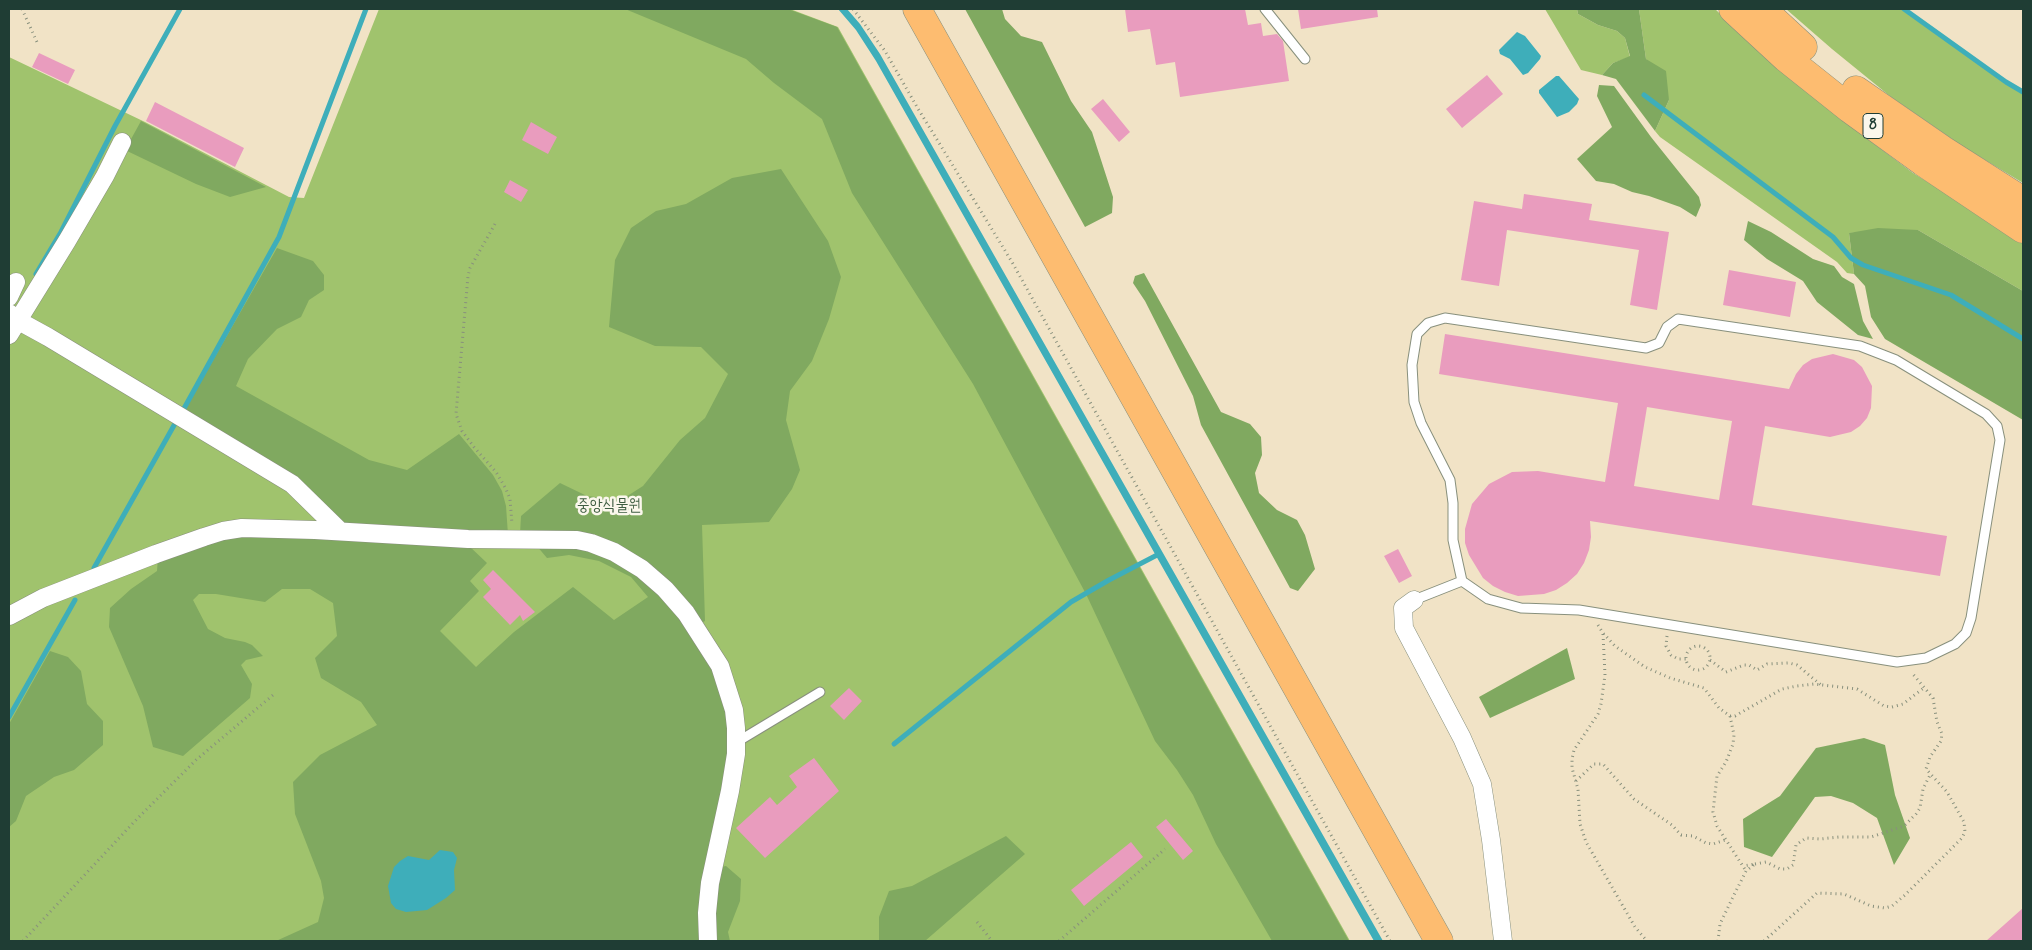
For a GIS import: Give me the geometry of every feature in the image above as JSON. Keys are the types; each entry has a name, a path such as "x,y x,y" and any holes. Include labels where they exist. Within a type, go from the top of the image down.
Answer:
{"main road":[{"path":"917,9 1439,941"},
{"name":"8","path":"1733,9 1786,58 1850,109 1923,162 2023,229"},
{"name":"8","path":"1762,9 1793,40 1865,97 2023,201"}],"street":[{"path":"122,142 68,241 12,323 48,337 292,484 340,531"},
{"path":"9,616 43,598 156,554 223,531 264,528 468,539 577,540 614,552 642,569 665,589 686,613 720,666 734,710 737,742 730,791 710,883 707,913 708,941"},
{"path":"1414,600 1403,608 1404,628 1462,738 1482,784 1492,840 1503,941"}],"lane":[{"path":"1265,9 1305,59"},
{"path":"1445,318 1646,348 1659,343 1667,327 1678,319 1860,346 1896,360 1986,414 1997,426 2000,440 1971,618 1966,633 1955,644 1926,658 1897,662 1593,613 1521,608 1488,599 1462,581 1453,540 1453,503 1450,480 1421,423 1414,402 1412,365 1417,334 1428,323 1437,320 1445,318"},
{"path":"1414,600 1462,581"},
{"path":"737,742 820,692"}],"path":[{"path":"22,9 37,42"},
{"path":"853,9 885,51 1012,262 1390,941"},
{"path":"495,224 470,268 468,276 456,414 462,431 496,472 506,489 512,512 513,540"},
{"path":"1593,613 1603,633 1615,646 1645,667 1670,678 1704,688 1719,708 1730,716 1735,716 1782,689 1814,684 1856,689 1884,706 1892,707 1903,704 1925,687 1933,698 1942,737 1928,761 1926,770 1952,799 1966,827 1958,843 1896,904 1885,908 1871,906 1844,894 1817,894 1764,941"},
{"path":"1603,633 1605,675 1602,704 1598,714 1574,750 1572,768 1580,801 1580,829 1635,927 1647,941"},
{"path":"1667,633 1668,651 1678,658 1687,659"},
{"path":"1710,660 1706,667 1699,670 1691,667 1687,659 1689,650 1700,646 1707,649 1710,660 1726,672 1744,665 1749,665 1757,670 1767,664 1790,663 1797,665 1822,685"},
{"path":"22,941 134,822 196,760 273,695"},
{"path":"1730,716 1733,744 1726,762 1717,776 1713,812 1714,819 1725,840 1746,871"},
{"path":"1576,782 1594,764 1603,764 1634,799 1672,825 1681,835 1693,836 1706,843 1713,844 1725,840"},
{"path":"1743,866 1766,862 1780,869 1787,869 1793,864 1796,845 1799,841 1806,838 1871,837 1904,826 1920,808 1923,789 1930,775"},
{"path":"1059,941 1165,849"},
{"path":"1718,941 1720,924 1746,871 1755,864"},
{"path":"977,922 992,941"}],"green space":[{"name":"중앙식물원","path":"379,9 790,9 838,27 1350,941 9,941 9,57 145,122 289,197 304,198"},
{"path":"625,9 788,9 837,27 1349,941 1272,941 1216,844 1193,795 1155,741 1086,594 973,384 852,193 822,119 746,59"},
{"path":"965,9 1002,9 1005,19 1021,36 1042,42 1071,101 1092,132 1113,197 1112,213 1085,227"},
{"path":"1545,9 1577,9 1578,14 1598,25 1617,31 1625,38 1630,57 1613,63 1602,75 1581,70"},
{"path":"1577,9 1639,9 1646,59 1666,71 1669,100 1655,131 1616,79 1602,75 1613,63 1630,56 1625,38 1617,31 1598,25 1578,14"},
{"path":"1639,9 1715,9 1766,57 1837,116 1913,173 2023,241 2023,291 1918,230 1849,233 1854,274 1847,273 1837,262 1660,137 1655,131 1669,100 1646,59"},
{"path":"1786,9 1901,9 2006,84 2023,94 2023,183 1962,146 1891,97"},
{"path":"1599,85 1614,86 1651,137 1699,197 1701,205 1696,217 1680,207 1632,192 1614,184 1596,181 1577,159 1612,127 1597,96"},
{"path":"141,121 266,187 230,197 196,184 125,150"},
{"path":"781,169 828,241 841,277 829,319 812,361 790,391 786,420 800,470 792,489 769,522 702,525 705,621 699,624 616,549 520,534 521,516 560,483 587,496 621,500 643,486 680,440 705,418 728,374 701,347 655,346 609,327 615,260 631,228 656,211 686,204 732,178"},
{"path":"1748,221 1771,232 1813,259 1834,266 1842,277 1854,284 1863,321 1873,339 1858,335 1817,302 1803,281 1767,259 1744,240"},
{"path":"1878,228 1918,230 2023,291 2023,420 1885,339 1871,317 1865,286 1854,274 1849,233"},
{"path":"277,248 313,261 324,275 324,290 309,300 301,317 277,329 248,359 236,386 369,460 407,470 459,434 493,475 502,491 506,506 508,535 344,526 183,413"},
{"path":"1144,273 1221,412 1250,424 1261,437 1262,455 1255,473 1259,493 1277,510 1297,520 1305,535 1315,569 1298,591 1290,588 1201,425 1193,396 1145,301 1133,283 1135,276"},
{"path":"225,534 468,545 487,563 470,581 479,591 440,631 476,667 514,632 573,587 614,620 648,597 631,577 599,561 569,555 547,558 536,545 577,544 639,572 708,652 734,728 703,941 276,941 318,922 324,898 321,881 295,814 293,782 320,755 377,725 361,702 321,678 315,658 337,636 333,603 310,589 282,589 265,602 216,594 199,594 193,600 208,629 225,638 252,645 263,656 246,660 241,665 252,684 250,698 183,756 153,747 143,706 109,627 110,608 131,589 157,571 158,557"},
{"path":"1567,648 1575,679 1490,718 1479,697"},
{"path":"50,651 68,657 81,671 87,704 103,721 103,745 74,770 54,777 26,796 16,821 9,827 9,724"},
{"path":"1864,738 1885,745 1895,795 1910,838 1894,865 1877,818 1853,803 1831,796 1815,797 1772,857 1744,847 1743,819 1780,796 1816,748"},
{"path":"1006,836 1025,854 925,941 879,941 879,917 889,891 912,886"},
{"path":"726,866 741,879 740,901 728,932 730,941 713,941 712,929 721,867"}],"water":[{"path":"838,9 847,9 860,24 880,54 1383,941 1374,941 876,61 856,30"},
{"path":"1517,32 1525,36 1541,56 1528,73 1523,75 1510,59 1500,54 1499,50"},
{"path":"1556,76 1559,76 1579,99 1569,112 1557,117 1539,93 1539,90"},
{"path":"440,850 453,852 457,858 454,870 455,890 427,910 406,912 396,909 391,903 388,886 394,867 408,856 429,860"}],"building":[{"path":"1125,9 1245,9 1248,25 1261,23 1263,36 1277,34 1283,41 1289,81 1180,97 1175,62 1156,65 1150,29 1128,32"},
{"path":"1298,9 1377,9 1378,17 1301,29"},
{"path":"39,53 75,70 68,84 32,67"},
{"path":"1487,75 1503,94 1462,128 1446,109"},
{"path":"1103,99 1130,132 1119,142 1091,109"},
{"path":"155,102 244,148 235,167 146,121"},
{"path":"531,122 557,137 548,154 522,140"},
{"path":"510,180 528,190 521,202 504,192"},
{"path":"1524,194 1592,204 1589,220 1669,232 1657,310 1630,305 1639,250 1507,230 1499,286 1461,280 1474,201 1522,209"},
{"path":"1729,270 1796,282 1790,317 1723,305"},
{"path":"1445,334 1789,389 1796,374 1803,365 1812,359 1833,354 1854,360 1862,367 1872,386 1871,408 1867,418 1851,432 1830,437 1765,426 1752,505 1947,536 1940,576 1590,521 1591,537 1589,550 1577,574 1567,583 1556,590 1544,594 1518,596 1505,592 1483,578 1469,555 1465,543 1465,529 1472,504 1489,484 1512,472 1538,471 1605,482 1618,403 1439,374","holes":["1647,407 1732,421 1719,500 1634,486"]},
{"path":"1398,549 1412,576 1399,583 1384,556"},
{"path":"493,570 535,612 523,621 520,615 510,625 483,597 491,589 483,580"},
{"path":"849,688 862,701 844,720 830,706"},
{"path":"814,758 839,791 765,858 736,828 770,797 777,805 797,787 789,776"},
{"path":"1166,819 1193,851 1183,860 1156,827"},
{"path":"1131,842 1143,857 1084,906 1071,890"},
{"path":"2023,908 2023,941 1986,941"}],"waterway":[{"path":"36,274 61,232 115,126 180,9"},
{"path":"182,412 279,237 366,9"},
{"path":"1904,9 2006,82 2023,92"},
{"path":"1644,95 1833,237 1851,258 1863,265 1951,295 2023,339"},
{"path":"94,568 177,420"},
{"path":"894,744 1071,602 1159,554"},
{"path":"9,717 75,600"}]}
